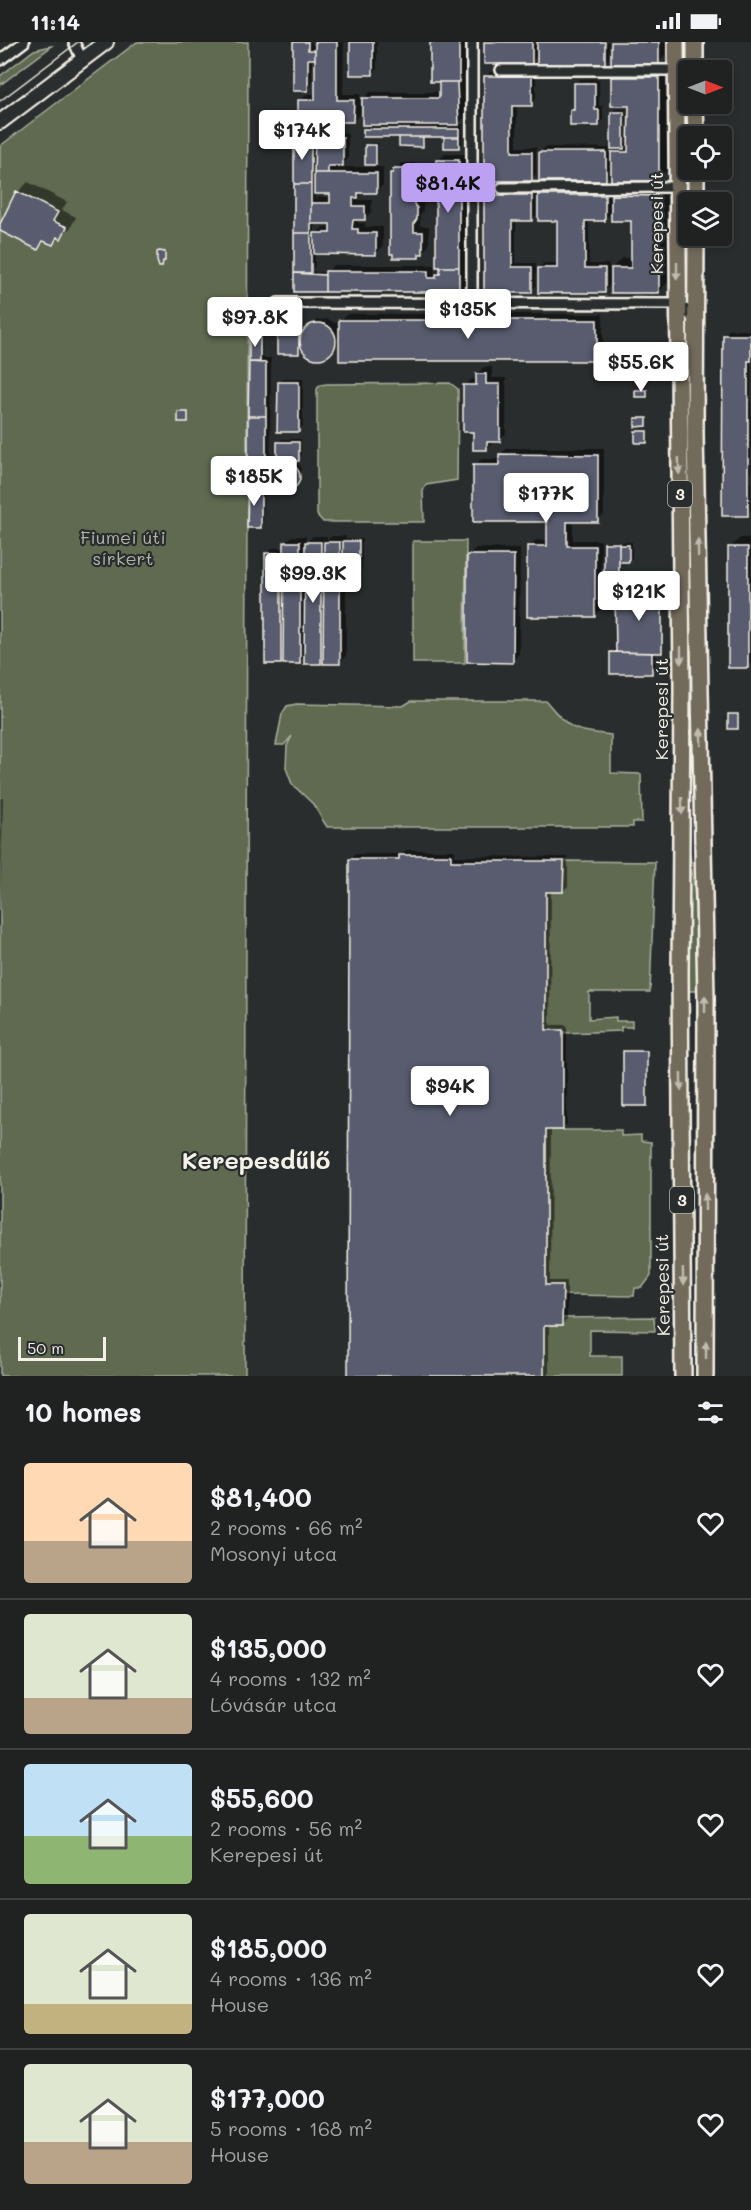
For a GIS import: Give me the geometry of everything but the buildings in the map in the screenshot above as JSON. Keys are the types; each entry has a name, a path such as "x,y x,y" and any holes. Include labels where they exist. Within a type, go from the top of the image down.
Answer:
{"main road":[{"path":"0,122 106,42"},
{"name":"Kerepesi út","path":"676,42 682,677 680,976 683,1376"},
{"path":"695,42 695,60"},
{"name":"Kerepesi út","path":"696,246 695,434 706,998 705,1376"}],"street":[{"path":"0,60 24,42"},
{"path":"74,42 82,60"},
{"path":"472,42 472,302"},
{"path":"501,70 676,70"},
{"path":"502,188 677,187"},
{"path":"278,303 677,303 687,310 695,324"}],"green space":[{"name":"Fiumei úti sírkert","path":"137,42 248,42 245,1376 0,1376 0,146"},
{"path":"52,46 0,85 0,76 34,50"},
{"path":"450,383 458,389 457,480 426,485 423,491 424,522 323,522 317,515 317,389 320,385"},
{"path":"413,541 466,541 465,663 413,663"},
{"path":"411,701 546,701 562,719 574,728 611,735 611,773 641,774 642,822 633,822 633,827 327,827 313,804 292,784 286,768 287,746 292,736 284,745 276,745 282,714 287,706 296,704 403,706"},
{"path":"690,853 697,918 698,991 687,991"},
{"path":"564,861 655,862 650,992 589,992 589,1019 616,1017 616,1021 632,1021 632,1027 621,1027 621,1031 563,1033 563,1030 546,1030 546,892 563,892"},
{"path":"546,1130 621,1130 621,1136 641,1135 641,1141 651,1142 651,1276 642,1288 635,1288 634,1296 562,1295 562,1285 546,1285"},
{"path":"654,1317 655,1331 590,1330 590,1356 622,1356 622,1376 544,1376 544,1326 562,1326 562,1318"}],"tram line":[{"path":"0,101 78,42"}],"district":[{"name":"Kerepesdűlő","path":"256,1161"}]}
